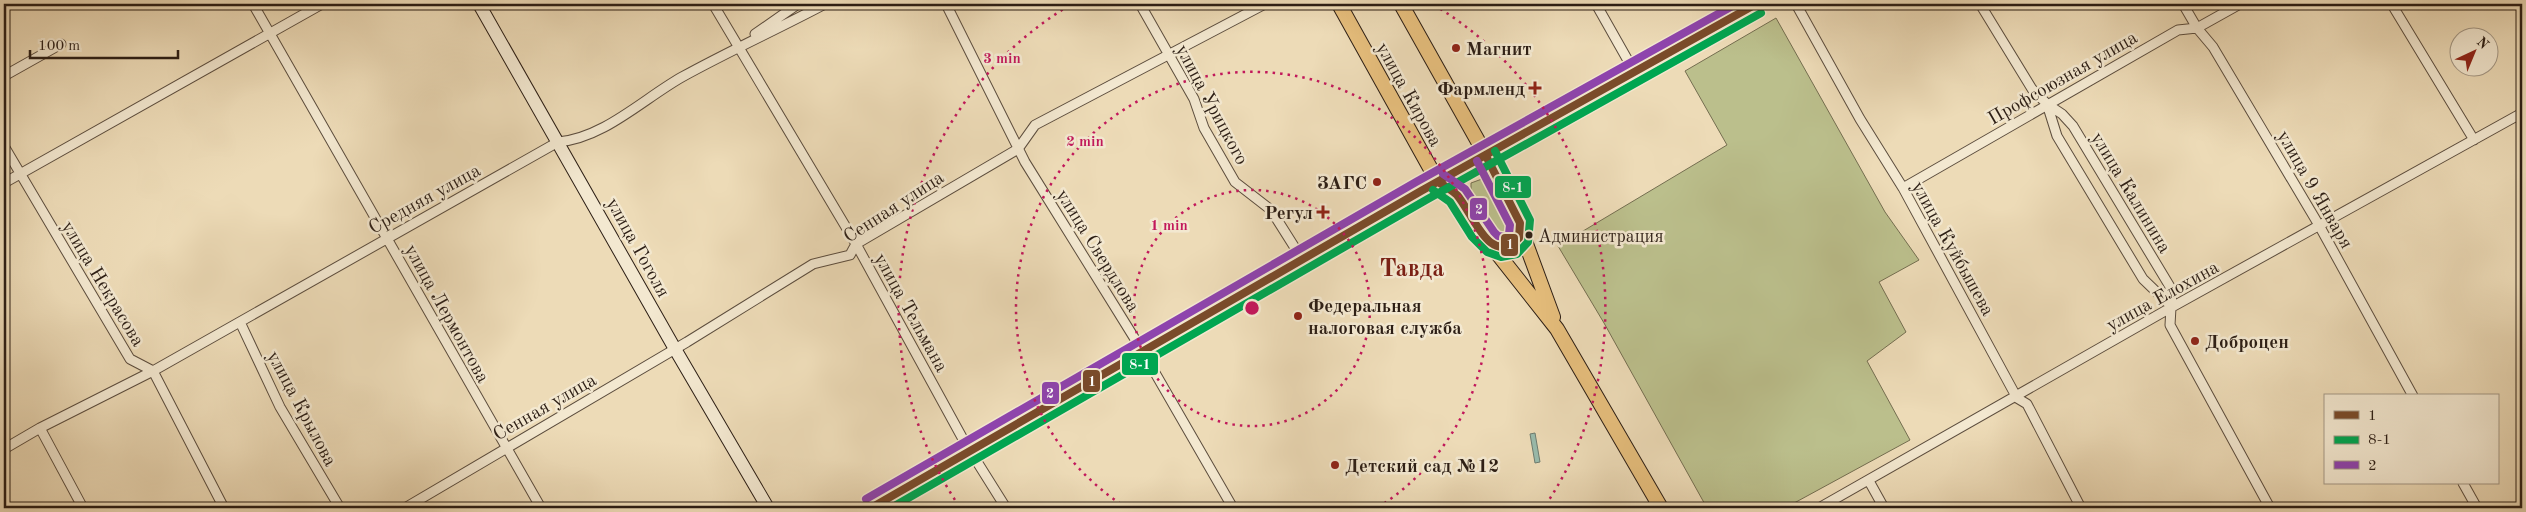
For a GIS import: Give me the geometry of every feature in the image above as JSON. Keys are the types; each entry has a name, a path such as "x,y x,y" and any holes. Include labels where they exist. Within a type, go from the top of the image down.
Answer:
{"main road":[{"name":"улица Кирова","path":"1338,4 1438,182 1458,195 1490,244 1557,330 1661,508"},
{"name":"улица Кирова","path":"1401,4 1486,156 1520,224 1557,330"},
{"path":"1490,244 1500,248 1511,246 1519,238 1520,224"}],"street":[{"name":"улица Лермонтова","path":"253,4 541,508"},
{"path":"4,183 322,4"},
{"name":"улица Гоголя","path":"479,4 675,349 768,508"},
{"name":"улица Тельмана","path":"713,4 856,244 971,450 1006,508"},
{"path":"737,47 798,4"},
{"name":"Средняя улица","path":"4,449 240,322 558,142 574,141 610,124 663,88 737,47 825,4"},
{"name":"улица Свердлова","path":"946,4 1018,149 1143,352 1233,508"},
{"name":"улица Урицкого","path":"1140,4 1194,99 1204,128 1235,182 1271,210 1302,260"},
{"name":"Сенная улица","path":"405,508 675,349 813,264 850,255 856,244 1018,149 1035,125 1265,4"},
{"path":"1596,4 1635,73"},
{"path":"871,508 1438,182 1756,4"},
{"name":"улица Куйбышева","path":"1796,4 1860,119 1903,188 2017,398 2027,404 2082,508"},
{"name":"улица Калинина","path":"1980,4 2032,89 2047,104 2062,114 2073,126 2172,290 2170,325 2270,508"},
{"name":"улица 9 Января","path":"2183,4 2197,28 2213,47 2320,227 2412,394"},
{"name":"Профсоюзная улица","path":"1903,188 2178,30 2197,28 2240,4"},
{"path":"2394,5 2474,140"},
{"path":"4,76 61,44"},
{"name":"улица Калинина","path":"2047,104 2057,136 2143,279 2172,308"},
{"name":"улица Елохина","path":"1819,508 2522,113"},
{"name":"улица Некрасова","path":"4,146 130,359 153,370"},
{"name":"улица Крылова","path":"240,322 280,408 340,508"},
{"path":"153,370 224,508"},
{"path":"40,428 83,508"},
{"path":"1869,480 1884,508"},
{"path":"2464,484 2477,508"}],"green space":[{"path":"1776,18 1885,212 1919,260 1879,282 1906,332 1867,361 1910,440 1785,508 1707,508 1604,323 1558,246 1727,145 1685,71"},
{"path":"1482,179 1489,183 1512,224 1511,232 1505,236 1494,234 1471,195 1471,183"}],"shaded area":[{"path":"1535,433 1540,462 1535,463 1530,434"}],"transit line":[{"name":"2","path":"866,499 1416,182 1736,4"},
{"name":"1","path":"871,508 1421,191 1756,4"},
{"name":"8-1","path":"891,508 1426,200 1761,13"},
{"name":"8-1","path":"1433,190 1450,202 1472,237 1487,252 1501,257 1517,254 1528,242 1530,220 1495,151"},
{"name":"1","path":"1438,182 1457,195 1483,235 1490,242 1499,246 1508,246 1519,238 1520,223 1486,156"},
{"name":"2","path":"1443,174 1465,189 1494,232 1498,236 1506,237 1509,234 1510,225 1477,161"}],"place":[{"name":"Магнит","path":"1456,48"},
{"name":"Фармленд","path":"1535,88"},
{"name":"ЗАГС","path":"1377,182"},
{"name":"Регул","path":"1323,212"},
{"name":"Администрация","path":"1529,235"},
{"name":"Федеральная налоговая служба","path":"1298,316"},
{"name":"Доброцен","path":"2195,341"},
{"name":"Детский сад №12","path":"1335,465"}],"district":[{"name":"Тавда","path":"1412,268"}]}
